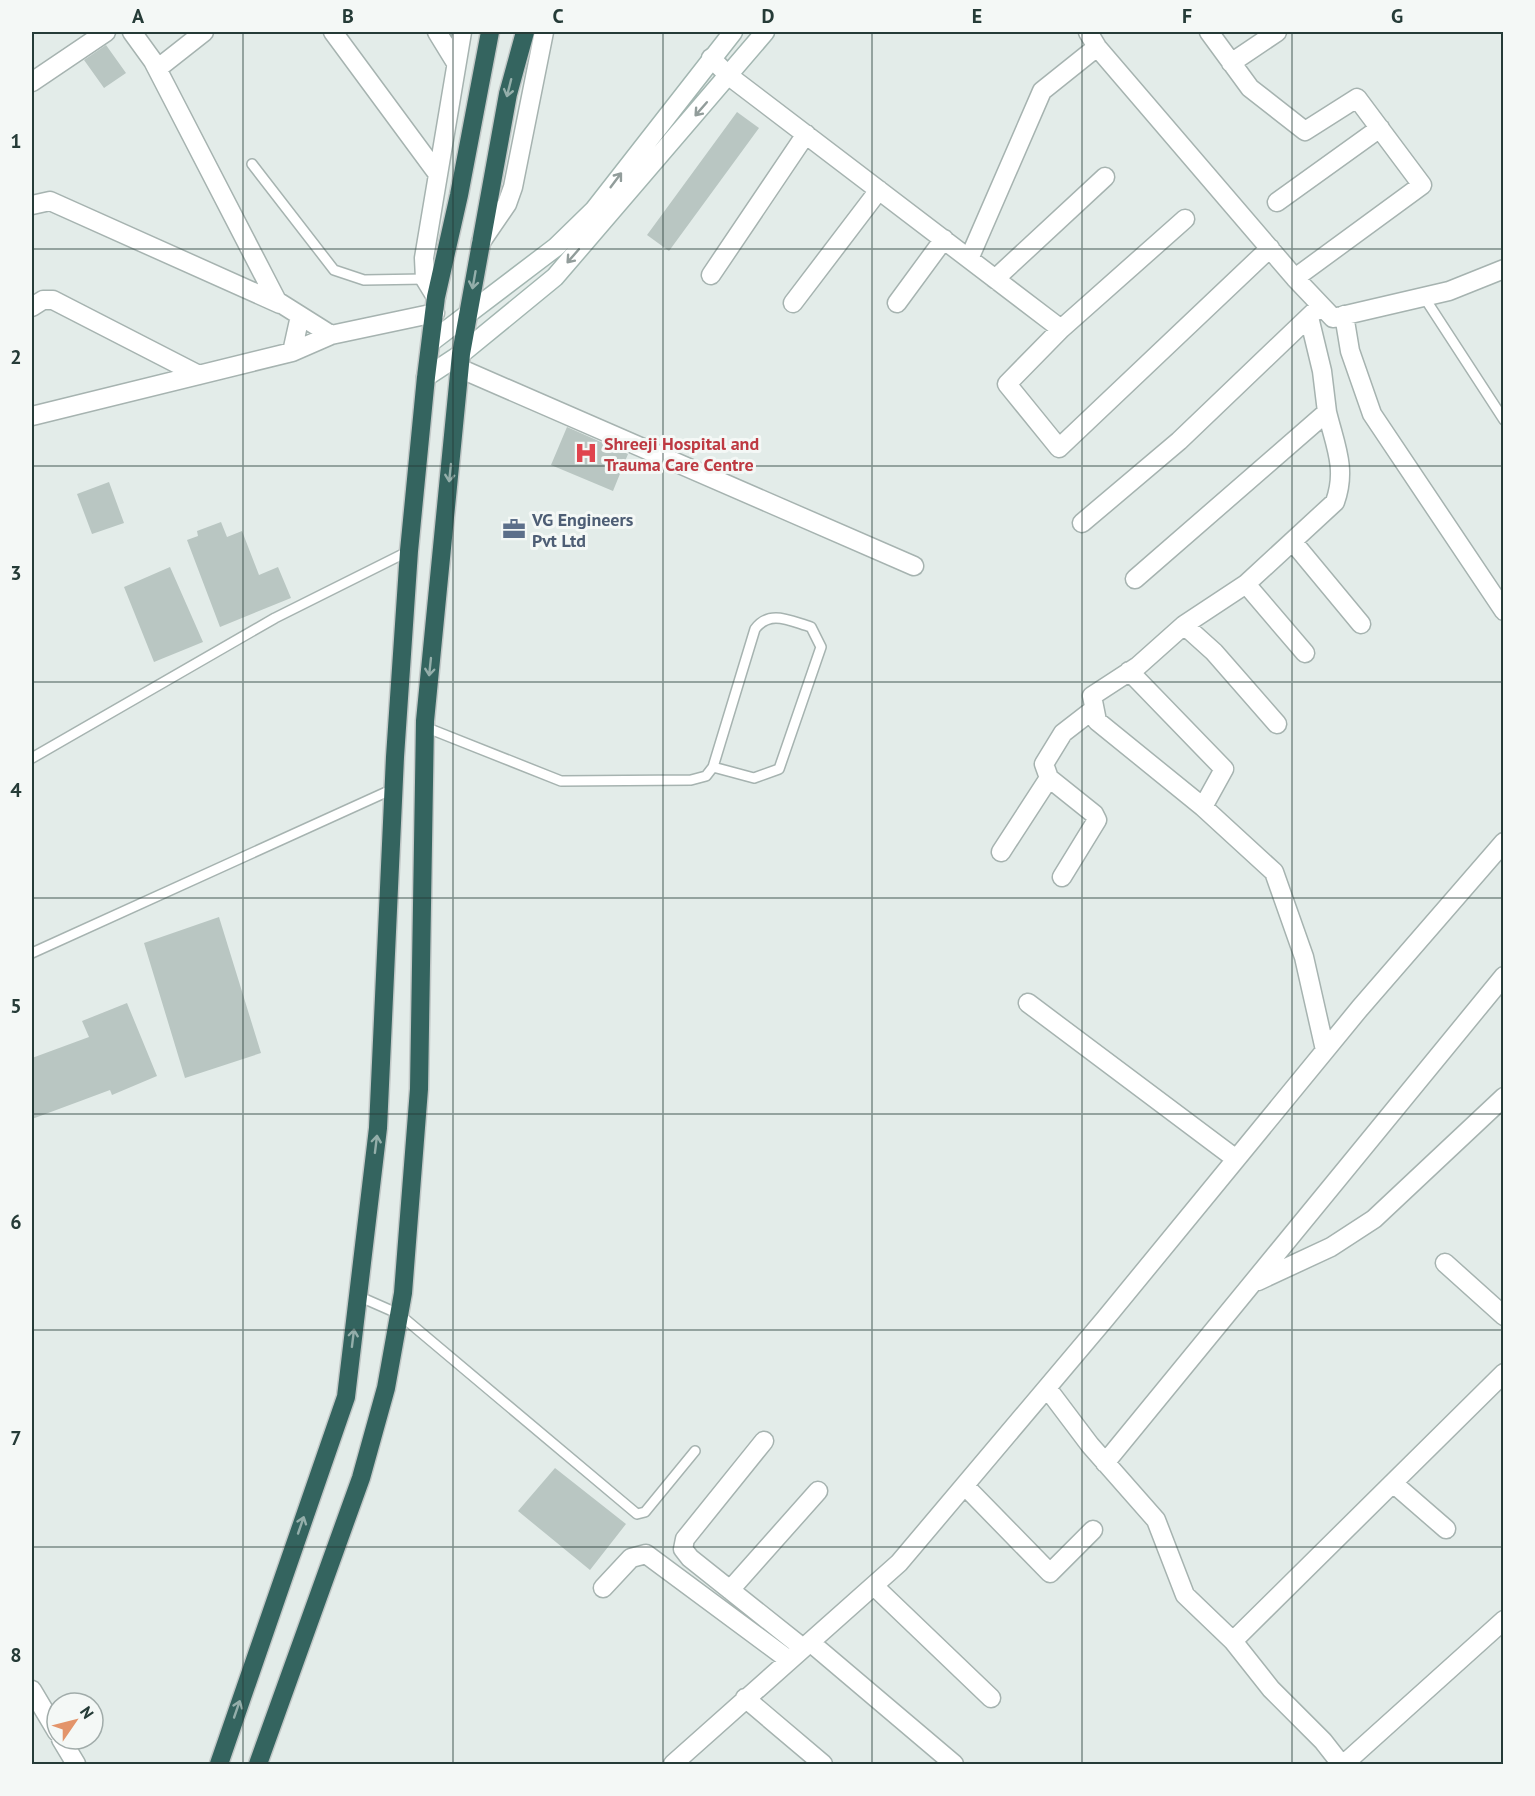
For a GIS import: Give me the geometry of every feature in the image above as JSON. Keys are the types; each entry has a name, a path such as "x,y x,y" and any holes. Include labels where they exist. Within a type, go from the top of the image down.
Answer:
{"highway":[{"path":"219,1764 346,1397 378,1128 393,789 409,551 426,377 435,305 459,195 490,32"},
{"path":"258,1764 361,1478 386,1388 399,1314 419,1089 425,727 460,361 508,94 525,32"}],"street":[{"path":"32,82 106,32"},
{"path":"132,32 157,69 277,301 331,335"},
{"path":"157,69 204,32"},
{"path":"333,32 437,174"},
{"path":"437,32 456,63"},
{"path":"32,416 292,352 331,335 435,305 424,279 424,258 462,32"},
{"path":"481,242 507,204 513,187 544,32"},
{"path":"431,342 556,247 594,210 733,32"},
{"path":"426,377 460,361 555,277 765,32"},
{"path":"1209,32 1250,88 1305,131 1357,98 1422,185 1295,279"},
{"path":"1231,63 1277,32"},
{"path":"969,259 1042,91 1093,39 1270,248 1295,279 1315,311 1327,412 1341,465 1341,484 1335,502 1246,584 1184,625 1129,671 1092,696 1097,721 1203,807 1274,872 1304,957 1325,1050"},
{"path":"711,58 729,76 1061,329"},
{"path":"1277,202 1380,129"},
{"path":"711,276 806,134"},
{"path":"995,279 1105,177"},
{"path":"793,303 879,190"},
{"path":"32,205 50,201 283,305"},
{"path":"1185,219 1061,329 1007,384 1059,448 1270,248"},
{"path":"897,303 944,239"},
{"path":"1315,311 1333,318 1449,291 1503,269"},
{"path":"32,307 43,300 53,300 199,375"},
{"path":"1082,523 1179,441 1315,311"},
{"path":"1344,315 1350,351 1372,414 1503,611"},
{"path":"292,352 300,316"},
{"path":"460,361 914,566"},
{"path":"1135,579 1327,412"},
{"path":"1293,542 1361,624"},
{"path":"1246,584 1305,653"},
{"path":"1184,625 1215,652 1277,724"},
{"path":"1129,671 1224,769 1203,807"},
{"path":"1062,877 1097,820 1094,814 1049,778 1044,764 1055,743 1069,728 1094,709"},
{"path":"1001,852 1049,778"},
{"path":"673,1764 693,1759 745,1698 899,1563 1047,1388 1325,1050 1503,842"},
{"path":"1105,1463 1503,976"},
{"path":"1028,1003 1236,1160"},
{"path":"1253,1284 1331,1247 1374,1219 1503,1097"},
{"path":"1445,1263 1503,1316"},
{"path":"1233,1641 1503,1373"},
{"path":"1047,1388 1105,1463 1156,1520 1185,1595 1233,1641 1271,1689 1323,1741 1342,1764 1503,1620"},
{"path":"764,1442 684,1539 683,1549 690,1558 730,1590 807,1645 954,1764"},
{"path":"1393,1482 1446,1529"},
{"path":"965,1486 1050,1573 1093,1530"},
{"path":"730,1590 818,1491"},
{"path":"603,1588 631,1558 646,1554 789,1660"},
{"path":"874,1586 991,1698"},
{"path":"32,1690 45,1712"},
{"path":"745,1698 823,1764"},
{"path":"68,1751 76,1764"}],"lane":[{"path":"252,164 334,270 364,280 424,279"},
{"path":"1424,297 1503,420"},
{"path":"32,758 275,618 409,551"},
{"path":"425,727 561,781 692,780 706,776 713,767 755,629 762,620 772,616 811,627 821,647 779,770 754,778 713,767"},
{"path":"32,953 393,789"},
{"path":"358,1296 399,1314 637,1514 645,1512 695,1451"}],"building":[{"path":"106,45 126,73 104,88 84,60"},
{"path":"737,112 759,128 669,251 647,235"},
{"path":"567,427 628,454 613,491 551,465"},
{"path":"109,482 124,523 92,534 77,494"},
{"path":"221,522 227,537 242,531 259,575 278,567 291,598 220,627 187,540 198,536 197,531"},
{"path":"170,567 203,642 154,662 124,587"},
{"path":"219,917 261,1053 185,1078 144,943"},
{"path":"127,1003 157,1076 112,1095 110,1090 32,1119 32,1058 89,1037 82,1021"},
{"path":"555,1468 626,1524 590,1570 518,1511"}],"place":[{"name":"Shreeji Hospital and Trauma Care Centre","path":"586,453"},
{"name":"VG Engineers Pvt Ltd","path":"514,529"}]}
